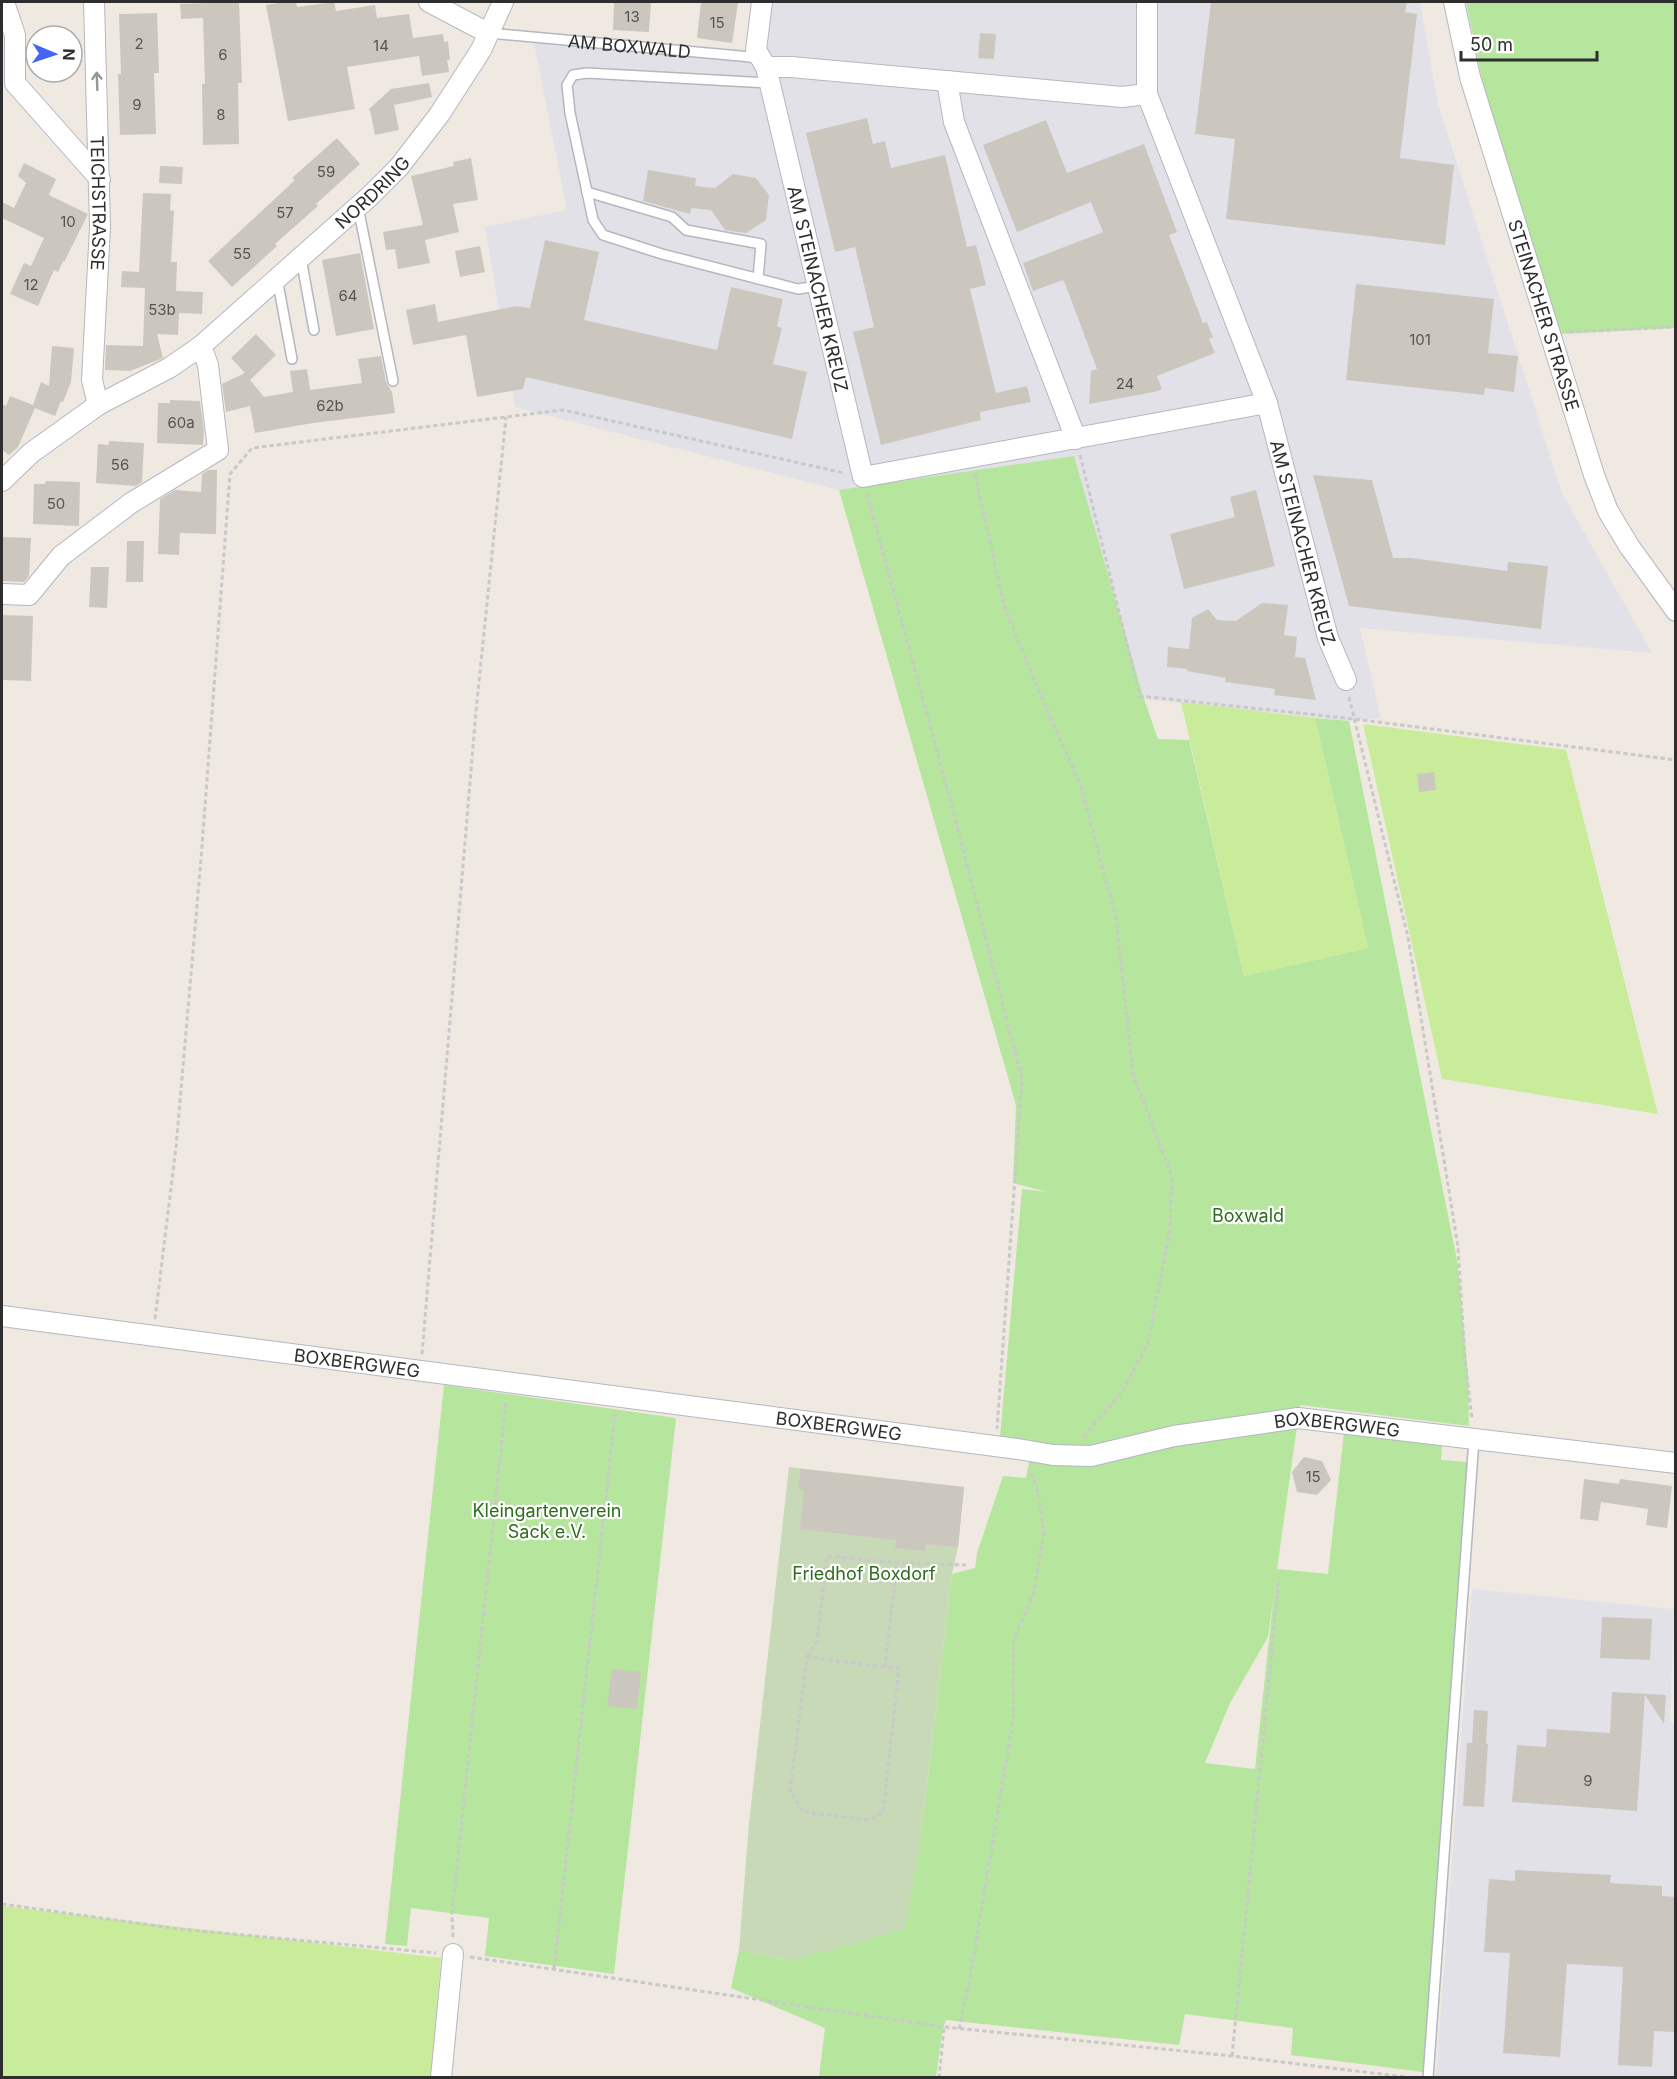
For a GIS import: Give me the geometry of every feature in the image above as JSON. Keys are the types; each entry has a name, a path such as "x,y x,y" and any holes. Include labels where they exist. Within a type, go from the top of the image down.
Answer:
{"street":[{"path":"4,2 15,35 8,90 99,179"},
{"name":"TEICHSTRASSE","path":"94,2 100,227 92,380 98,405"},
{"name":"AM BOXWALD","path":"429,2 488,33"},
{"name":"NORDRING","path":"2,481 31,453 98,405 169,368 201,346 358,207 399,167 439,115 481,50 503,2"},
{"path":"762,2 756,50 768,75 791,67 1122,97 1147,94"},
{"name":"AM STEINACHER KREUZ","path":"1147,2 1147,94 1267,403 1328,638 1346,680"},
{"name":"STEINACHER STRASSE","path":"1454,2 1470,77 1594,476 1608,511 1629,546 1676,611"},
{"name":"AM STEINACHER KREUZ","path":"768,75 863,477"},
{"path":"947,81 954,122 1076,439"},
{"path":"2,594 29,595 62,556 131,502 218,450 208,365 201,346"},
{"path":"863,477 1267,403"},
{"name":"BOXBERGWEG","path":"2,1316 1053,1455 1091,1456 1174,1436 1298,1418 1676,1463"},
{"path":"441,2078 453,1954"}],"lane":[{"name":"AM BOXWALD","path":"488,33 751,57 768,75"},
{"path":"768,75 573,75 567,85 586,192 593,220 603,235 662,254 798,289 818,286"},
{"path":"586,192 672,217 687,230 761,244 758,279"},
{"path":"358,207 393,381"},
{"path":"301,258 314,330"},
{"path":"277,278 292,359"},
{"path":"1428,2078 1474,1439"}],"path":[{"path":"1553,343 1574,331 1676,327"},
{"path":"153,1336 176,1147 201,859 230,474 252,448 562,410 863,477 949,795 1022,1079 996,1446"},
{"path":"420,1371 476,711 506,417"},
{"path":"1076,439 1140,696 1354,719 1676,760"},
{"path":"972,456 1005,609 1081,786 1116,918 1133,1074 1172,1177 1170,1228 1148,1343 1122,1392 1082,1439"},
{"path":"1354,719 1410,949 1458,1247 1465,1360 1474,1439"},
{"path":"554,1970 615,1410"},
{"path":"452,1914 504,1417"},
{"path":"959,2029 971,1973 1013,1721 1013,1642 1034,1592 1044,1531 1037,1488 1021,1449"},
{"path":"807,1657 899,1668 883,1813 870,1820 803,1812 790,1791 807,1657 817,1641 827,1556 897,1563 966,1566"},
{"path":"885,1666 897,1563"},
{"path":"1232,2056 1280,1577"},
{"path":"2,1904 179,1929 453,1954 944,2028 1232,2056 1414,2078"},
{"path":"939,2078 944,2028"}],"shaded area":[{"path":"766,2 1420,2 1438,104 1562,493 1652,653 1360,628 1381,718 1349,721 1144,699 1074,456 839,490 515,407 485,227 567,210 534,43 759,59"},
{"path":"1472,1589 1674,1609 1670,1721 1676,1725 1675,2077 1436,2078"}],"green space":[{"path":"1466,2 1675,2 1675,328 1559,334 1490,118"},
{"name":"Boxwald","path":"1074,456 1144,699 1158,739 1189,740 1244,976 1368,948 1315,718 1349,721 1458,1265 1468,1376 1469,1426 1300,1405 1277,1569 1328,1574 1344,1432 1442,1444 1441,1460 1467,1462 1423,2072 1291,2055 1293,2028 1185,2014 1179,2045 946,2020 936,2077 819,2077 825,2028 731,1988 739,1950 789,1961 921,1836 952,1574 975,1568 977,1553 1003,1476 1026,1478 1033,1441 1000,1437 1022,1189 1047,1192 1013,1183 1016,1105 839,490","holes":["1274,1594 1255,1769 1205,1763 1230,1703 1268,1637"]},
{"path":"1181,702 1315,718 1368,948 1244,976"},
{"path":"1363,724 1566,750 1658,1114 1442,1079"},
{"name":"Kleingartenverein Sack e.V.","path":"444,1385 676,1418 614,1974 485,1956 489,1918 411,1908 407,1946 385,1944"},
{"name":"Friedhof Boxdorf","path":"789,1467 964,1487 921,1836 905,1929 789,1961 739,1950 749,1823"},
{"path":"2,1906 441,1958 431,2077 2,2077"}],"building":[{"path":"239,2 242,83 238,83 239,144 203,145 202,84 205,84 203,18 181,19 180,4"},
{"path":"296,2 297,7 334,2 336,11 375,5 377,18 409,14 413,38 443,34 444,42 448,41 449,72 422,76 419,56 347,67 355,109 288,121 266,5"},
{"path":"614,2 651,2 649,32 613,30"},
{"path":"701,2 738,3 732,43 697,38"},
{"path":"1211,2 1407,2 1405,12 1417,14 1400,158 1454,165 1445,245 1226,219 1235,139 1195,134"},
{"path":"157,13 159,73 154,73 156,134 120,135 119,14"},
{"path":"980,33 996,34 994,59 978,58"},
{"path":"429,83 432,97 394,105 399,130 375,135 370,110 368,110 391,89"},
{"path":"867,118 873,144 885,141 891,168 945,155 967,247 976,245 986,285 970,289 996,393 1027,386 1031,402 980,412 981,420 881,445 853,332 874,327 855,247 835,252 806,133"},
{"path":"1046,120 1067,173 1144,144 1177,232 1169,235 1203,323 1207,322 1213,337 1209,339 1215,353 1157,376 1162,389 1089,404 1091,371 1097,369 1066,286 1063,280 1033,291 1023,263 1103,232 1091,202 1017,232 983,145"},
{"path":"337,138 360,164 232,287 208,261 295,180 292,178"},
{"path":"471,158 478,200 453,204 459,232 425,240 430,263 398,269 395,249 386,250 383,232 423,225 411,176 454,166 453,162"},
{"path":"24,163 56,179 49,195 88,214 58,272 54,270 38,306 10,294 24,263 31,266 44,238 2,218 2,202 14,208 26,183 18,176"},
{"path":"160,166 183,167 182,184 159,183"},
{"path":"648,170 696,178 695,186 715,188 733,174 756,178 769,195 766,220 746,233 725,230 711,210 691,208 690,214 643,201"},
{"path":"143,193 171,194 170,210 174,211 171,262 177,262 176,291 203,292 202,314 179,313 178,335 157,334 163,358 130,371 105,370 106,345 143,346 145,288 121,287 122,271 139,272"},
{"path":"545,240 599,252 584,320 717,350 731,287 783,299 777,326 782,328 773,364 807,372 792,439 526,377 523,389 477,397 466,335 413,345 406,310 435,304 438,322 516,306 530,308"},
{"path":"480,246 485,272 460,277 455,251"},
{"path":"360,253 374,329 336,336 322,260"},
{"path":"1356,284 1494,299 1488,353 1518,356 1514,392 1485,388 1484,395 1346,380"},
{"path":"256,334 276,355 250,380 264,397 293,392 290,371 307,369 310,390 362,383 358,359 381,356 386,382 392,392 395,413 255,433 250,406 226,412 222,384 245,373 231,358"},
{"path":"52,346 74,348 71,382 55,416 35,408 18,447 9,455 2,450 2,404 6,406 10,396 33,405 41,382 49,386"},
{"path":"170,400 200,401 204,431 203,445 157,443 158,403 170,403"},
{"path":"109,441 144,443 142,482 136,486 96,483 98,444 109,445"},
{"path":"208,470 217,470 216,534 180,533 179,555 158,554 160,499 175,490 201,492 202,474"},
{"path":"1313,475 1372,480 1393,558 1412,558 1507,571 1508,562 1548,566 1541,629 1349,606"},
{"path":"46,481 80,482 79,526 33,524 34,484 45,484"},
{"path":"1256,490 1275,566 1184,589 1170,534 1235,517 1230,497"},
{"path":"2,537 31,538 29,576 24,582 2,581"},
{"path":"127,541 144,541 143,582 126,582"},
{"path":"91,567 109,567 107,608 89,607"},
{"path":"1262,603 1288,605 1284,635 1297,637 1295,657 1305,658 1316,700 1274,695 1275,689 1225,682 1226,678 1167,667 1168,647 1189,649 1192,618 1208,609 1217,620 1236,621"},
{"path":"2,615 33,616 31,681 2,680"},
{"path":"1434,772 1436,790 1419,792 1417,774"},
{"path":"1304,1457 1322,1461 1331,1480 1317,1495 1297,1492 1292,1472"},
{"path":"801,1469 964,1487 958,1547 926,1544 925,1551 895,1548 896,1540 800,1529 804,1490 798,1489"},
{"path":"1584,1479 1619,1484 1620,1479 1672,1486 1667,1528 1646,1525 1648,1509 1601,1502 1598,1521 1580,1519"},
{"path":"1602,1617 1652,1619 1650,1660 1600,1658"},
{"path":"612,1669 641,1672 637,1709 607,1706"},
{"path":"1612,1692 1666,1695 1664,1724 1645,1695 1637,1811 1512,1802 1517,1745 1546,1747 1547,1729 1610,1733"},
{"path":"1474,1710 1488,1711 1484,1807 1463,1806 1467,1743 1472,1743"},
{"path":"1515,1870 1611,1875 1610,1883 1662,1886 1662,1896 1676,1897 1676,2032 1654,2031 1652,2067 1618,2065 1623,1967 1567,1964 1560,2057 1503,2053 1510,1953 1484,1952 1489,1879 1515,1881"}]}
